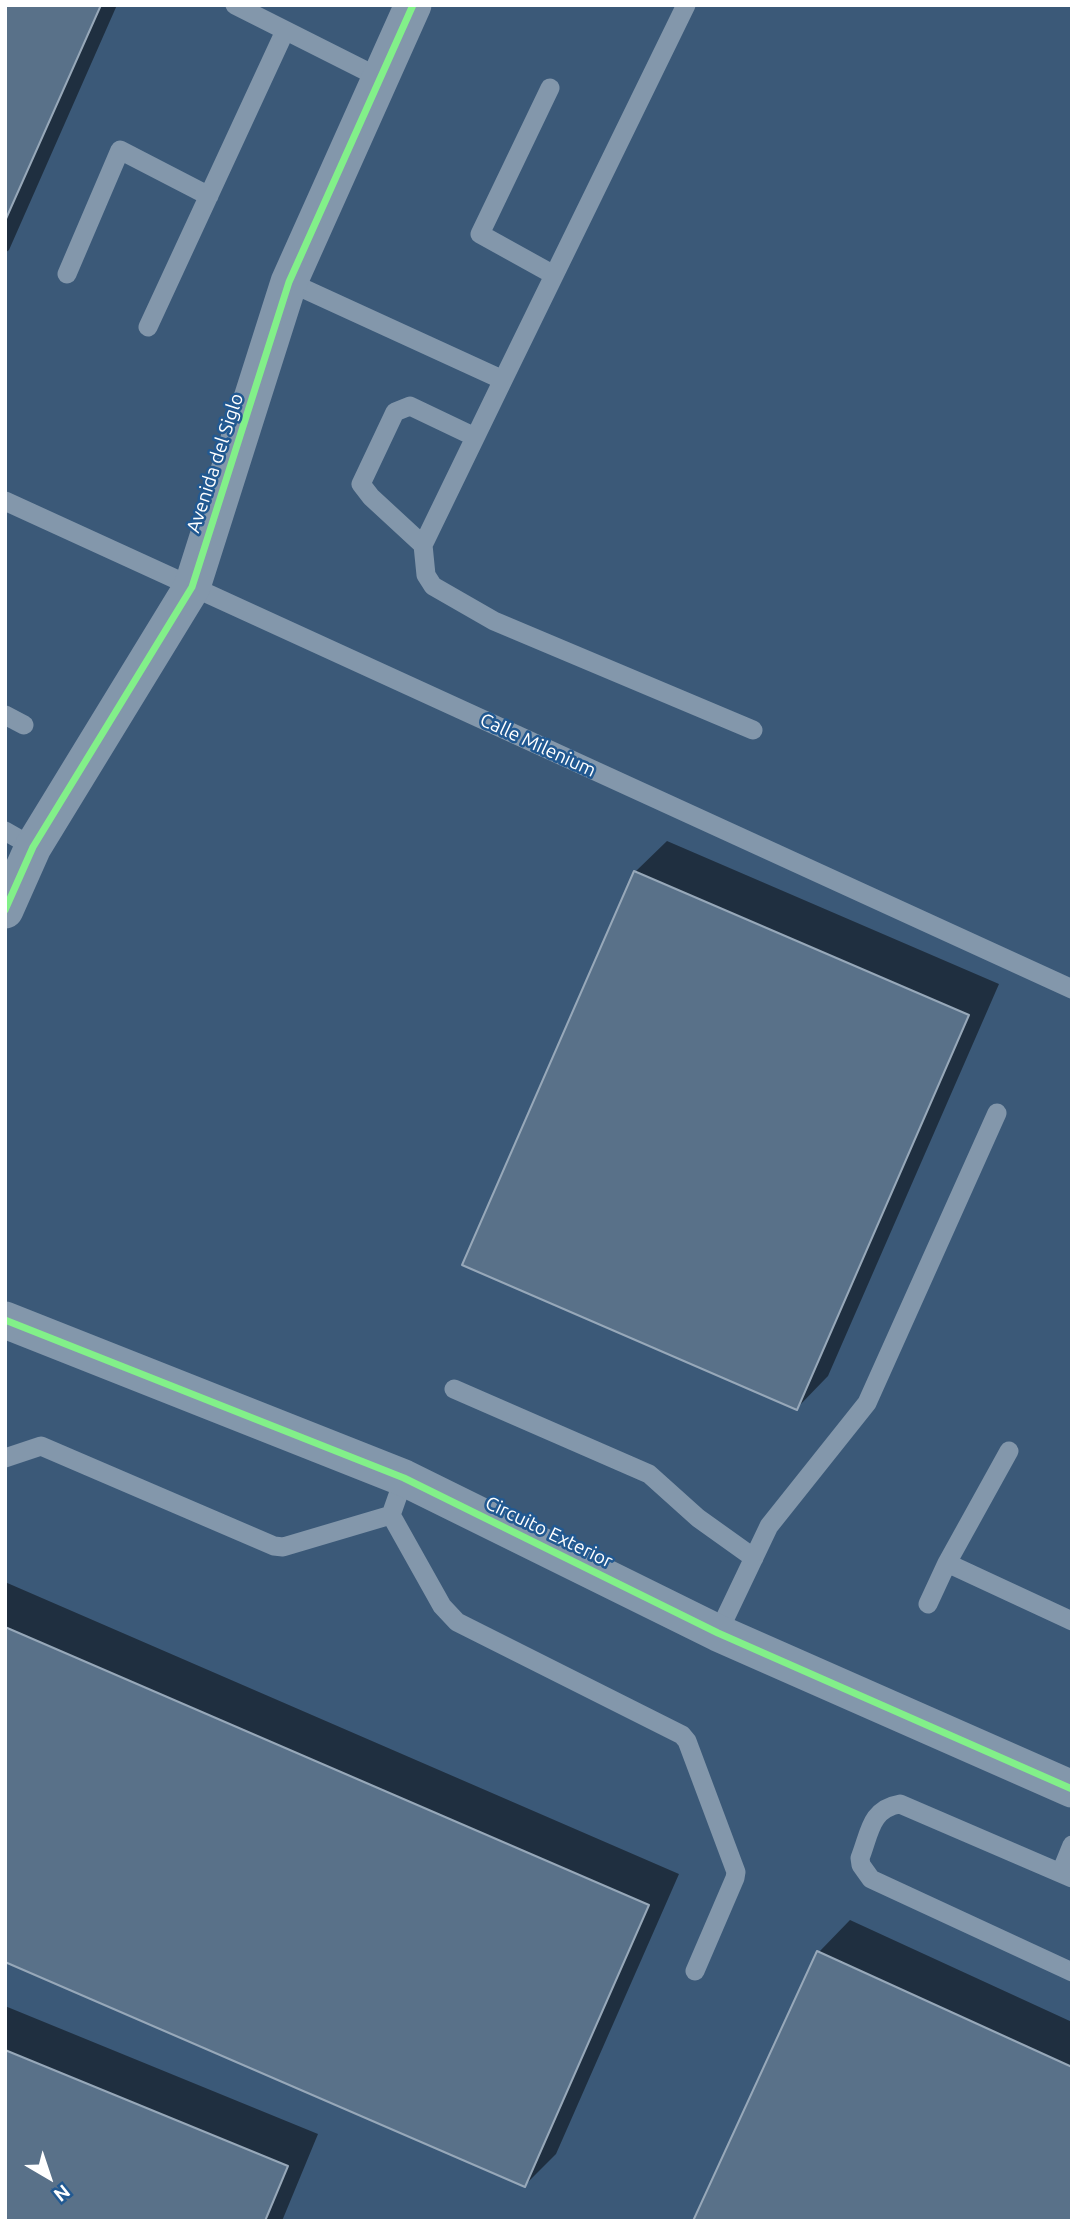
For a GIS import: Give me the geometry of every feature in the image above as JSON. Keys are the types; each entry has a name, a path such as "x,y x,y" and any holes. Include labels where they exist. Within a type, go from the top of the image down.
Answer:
{"street":[{"name":"Avenida del Siglo","path":"5,910 19,839 192,587 289,282 413,5"},
{"name":"Circuito Exterior","path":"5,1320 404,1478 718,1633 1072,1789"}],"lane":[{"path":"686,5 423,545 426,575 433,586 494,621 753,730"},
{"path":"239,6 380,78"},
{"path":"148,327 285,31"},
{"path":"550,89 480,234 554,275"},
{"path":"67,274 120,150 209,196"},
{"path":"289,282 503,380"},
{"path":"423,545 371,497 361,484 395,412 410,406 475,437"},
{"name":"Calle Milenium","path":"5,501 1072,989"},
{"path":"5,715 24,725"},
{"path":"718,1633 769,1526 867,1403 997,1113"},
{"path":"454,1389 649,1474 698,1518 754,1558"},
{"path":"5,1458 41,1446 283,1548 391,1515"},
{"path":"928,1604 947,1563 1009,1451"},
{"path":"404,1478 391,1515 442,1606 457,1622 682,1735 687,1741 736,1872 736,1878 695,1970"},
{"path":"947,1563 1072,1621"},
{"path":"1072,1846 1066,1875 900,1804 886,1806 877,1813 860,1858 861,1866 871,1879 1072,1972"}],"building":[{"path":"5,5 101,5 5,221"},
{"path":"634,871 969,1015 797,1410 462,1265"},
{"path":"5,1627 649,1905 525,2187 5,1962"},
{"path":"817,1951 1072,2067 1072,2221 693,2221"},
{"path":"5,2050 288,2166 265,2221 5,2221"}],"cycle path":[{"path":"5,910 33,847 192,587 289,282 413,5"},
{"path":"5,1320 404,1478 718,1633 1072,1789"}]}
